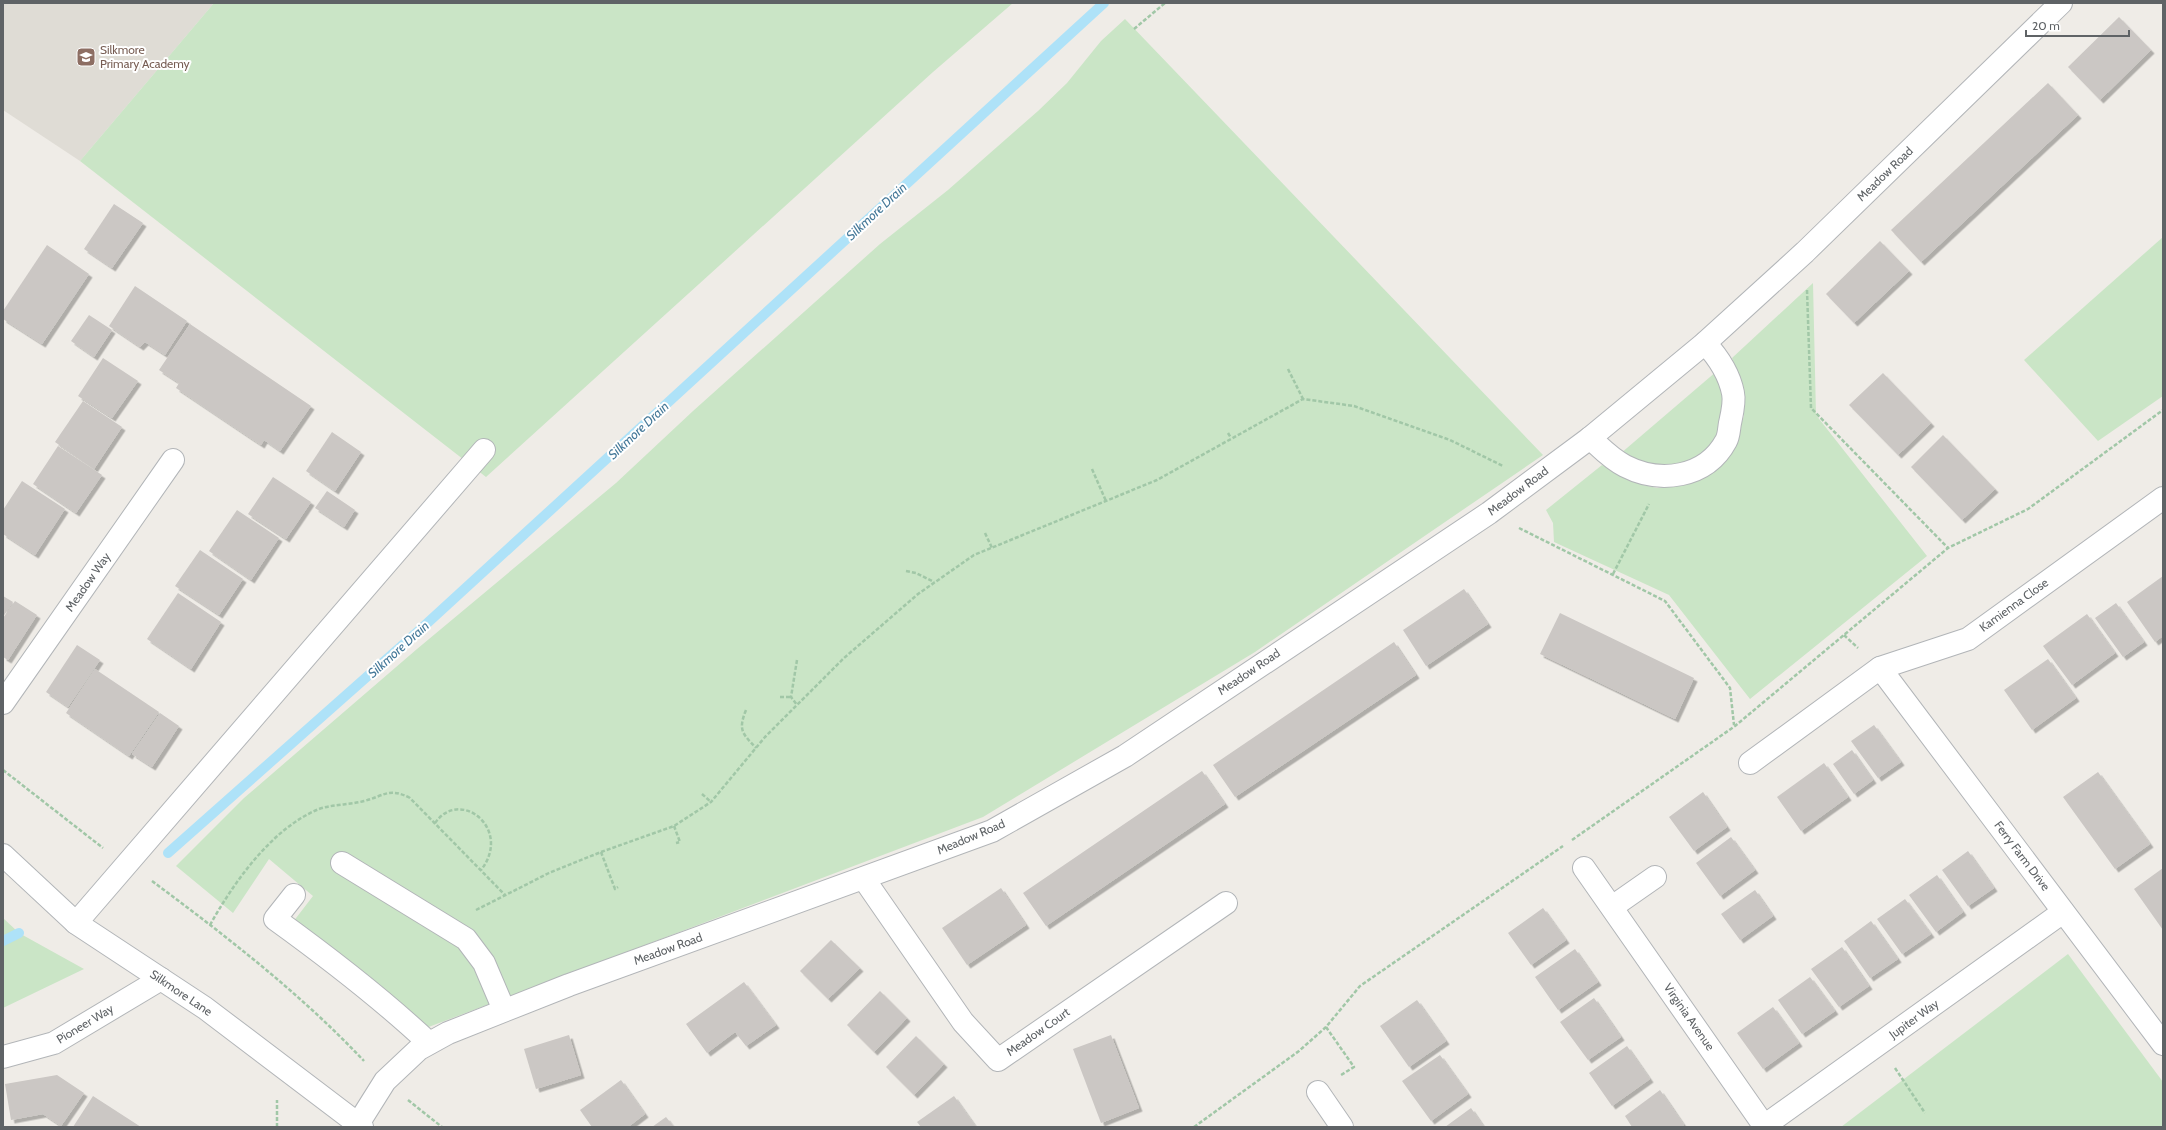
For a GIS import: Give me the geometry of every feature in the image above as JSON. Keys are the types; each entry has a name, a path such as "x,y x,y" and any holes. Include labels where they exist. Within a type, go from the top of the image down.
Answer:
{"street":[{"name":"Meadow Road","path":"360,1125 385,1081 419,1049 448,1033 569,985 992,832 1125,756 1489,513 1590,438 1705,343 1805,252 2061,3"},
{"path":"1590,438 1606,454 1625,466 1664,476 1684,474 1699,468 1714,455 1726,440 1733,412 1733,393 1726,373 1718,358 1705,343"},
{"path":"76,923 484,450"},
{"name":"Meadow Way","path":"3,703 173,460"},
{"name":"Kamienna Close","path":"1750,763 1880,668 1968,639 2163,498"},
{"name":"Ferry Farm Drive","path":"1880,668 2163,1044"},
{"name":"Silkmore Lane","path":"3,855 76,923 205,1008 360,1125"},
{"path":"342,863 466,939 484,963 504,1010"},
{"name":"Virginia Avenue","path":"1584,868 1765,1126"},
{"path":"1612,907 1655,877"},
{"name":"Meadow Court","path":"864,879 963,1022 998,1060 1226,903"},
{"path":"294,895 275,919 335,962 398,1014 429,1043"},
{"name":"Jupiter Way","path":"1765,1126 2064,912"},
{"name":"Pioneer Way","path":"3,1057 54,1043 161,978"},
{"path":"1318,1092 1342,1127"}],"path":[{"path":"1134,29 1165,3"},
{"path":"1805,252 1811,408 1948,548"},
{"path":"1288,369 1303,398"},
{"path":"448,927 470,913 542,876 601,852 674,826 710,802 756,748 844,658 918,594 974,555 1157,480 1303,398 1354,406 1387,417 1450,440 1532,480"},
{"path":"1194,1127 1299,1051 1326,1027 1360,986 1734,726 1948,548 2028,509 2163,410"},
{"path":"1228,433 1231,438"},
{"path":"1092,470 1106,501"},
{"path":"1613,574 1664,476"},
{"path":"1489,513 1665,601 1730,688 1734,726"},
{"path":"985,532 992,548"},
{"path":"906,571 916,573 935,582"},
{"path":"797,660 791,697 797,705"},
{"path":"780,697 791,697"},
{"path":"746,710 740,724 743,733 756,748"},
{"path":"3,770 96,843"},
{"path":"702,794 710,802"},
{"path":"435,823 444,814 459,810 476,815 484,821 492,840 492,851 488,862 481,870"},
{"path":"674,826 680,842 676,843"},
{"path":"601,852 615,889 618,887"},
{"path":"146,877 210,925 333,1027 367,1063"},
{"path":"1318,1092 1354,1067 1326,1027"},
{"path":"1878,1044 1925,1113"},
{"path":"403,1096 442,1127"}],"shaded area":[{"name":"Silkmore Primary Academy","path":"3,3 214,3 80,161 3,110"}],"green space":[{"path":"214,3 1013,3 933,72 486,477 80,161"},
{"path":"1125,19 1543,455 1255,652 983,817 426,1028 293,922 313,896 269,859 233,913 176,866 244,798 417,649 616,483 693,411 880,244 948,190 1038,111 1067,83 1101,41"},
{"path":"2163,237 2163,396 2098,441 2024,360"},
{"path":"1813,283 1816,415 1927,556 1750,699 1669,595 1554,542 1553,523 1546,510 1602,465 1643,485 1657,488 1691,482 1735,442 1744,416 1743,387 1732,358"},
{"path":"1717,371 1723,382 1725,424 1701,458 1663,470 1620,454"},
{"path":"3,918 19,933 84,969 3,1008"},
{"path":"2068,954 2163,1082 2163,1127 1841,1127"}],"building":[{"path":"2119,17 2151,50 2100,100 2068,67"},
{"path":"2048,83 2078,115 1921,262 1891,230"},
{"path":"114,204 143,223 112,268 84,249"},
{"path":"1880,241 1909,271 1854,323 1826,294"},
{"path":"47,245 89,274 42,344 3,319 3,311"},
{"path":"135,286 187,321 165,355 145,342 140,347 109,326"},
{"path":"89,315 112,330 94,357 71,341"},
{"path":"190,324 311,406 280,451 264,440 261,445 176,388 179,383 159,370"},
{"path":"103,358 138,381 112,418 78,396"},
{"path":"1883,373 1931,423 1898,455 1849,405"},
{"path":"83,401 122,427 94,469 55,442"},
{"path":"332,432 361,452 335,491 306,471"},
{"path":"1943,435 1995,489 1962,520 1911,467"},
{"path":"58,446 102,475 76,513 33,484"},
{"path":"273,477 311,502 286,539 248,514"},
{"path":"22,481 65,509 35,555 3,534 3,510"},
{"path":"327,491 355,510 344,527 315,508"},
{"path":"237,510 279,538 251,580 209,551"},
{"path":"200,550 243,579 219,615 175,586"},
{"path":"2163,576 2163,636 2155,642 2127,602"},
{"path":"1464,589 1488,624 1426,666 1403,630"},
{"path":"178,593 221,622 191,669 147,639"},
{"path":"3,596 13,602 3,617"},
{"path":"15,601 37,615 8,660 3,657 3,618"},
{"path":"2116,603 2144,642 2123,657 2095,618"},
{"path":"1560,613 1694,678 1675,719 1540,654"},
{"path":"2087,614 2115,653 2072,685 2043,646"},
{"path":"1394,642 1416,675 1235,797 1213,765"},
{"path":"77,645 100,660 68,707 46,692"},
{"path":"2048,659 2076,698 2032,730 2004,690"},
{"path":"95,669 159,712 129,756 66,713"},
{"path":"160,713 179,726 152,767 132,754"},
{"path":"1874,725 1901,762 1878,778 1851,741"},
{"path":"1852,750 1873,780 1854,794 1833,764"},
{"path":"1824,763 1848,797 1801,831 1777,797"},
{"path":"1202,771 1225,804 1046,926 1023,893"},
{"path":"2098,772 2150,844 2115,869 2063,797"},
{"path":"1703,792 1727,827 1694,851 1669,817"},
{"path":"1731,837 1755,870 1720,896 1696,863"},
{"path":"1968,851 1994,888 1968,906 1942,870"},
{"path":"2163,868 2163,930 2134,889"},
{"path":"1937,875 1963,912 1936,932 1909,895"},
{"path":"1001,888 1026,925 967,965 942,928"},
{"path":"1755,890 1773,916 1740,940 1721,914"},
{"path":"1905,899 1931,934 1902,954 1877,919"},
{"path":"1543,908 1566,940 1531,965 1508,933"},
{"path":"1871,921 1898,959 1870,978 1844,941"},
{"path":"831,940 860,968 828,999 800,971"},
{"path":"1842,947 1869,986 1839,1007 1811,969"},
{"path":"1575,949 1598,982 1558,1010 1535,977"},
{"path":"1810,977 1835,1011 1802,1034 1778,1000"},
{"path":"744,982 776,1025 746,1046 735,1032 707,1053 686,1024"},
{"path":"880,991 907,1018 874,1052 847,1025"},
{"path":"1594,998 1621,1037 1588,1060 1560,1022"},
{"path":"1417,1000 1446,1041 1409,1067 1380,1026"},
{"path":"1773,1007 1799,1043 1763,1069 1737,1033"},
{"path":"569,1035 581,1075 536,1089 524,1049"},
{"path":"1111,1035 1139,1108 1101,1123 1073,1049"},
{"path":"916,1036 944,1064 914,1095 886,1067"},
{"path":"1627,1046 1650,1079 1612,1106 1589,1073"},
{"path":"1440,1055 1468,1094 1431,1121 1402,1081"},
{"path":"57,1075 84,1093 61,1126 43,1114 11,1120 5,1084"},
{"path":"621,1080 645,1114 628,1127 592,1127 580,1110"},
{"path":"1660,1090 1684,1125 1680,1127 1632,1127 1625,1116"},
{"path":"93,1096 141,1127 73,1127"},
{"path":"954,1096 976,1127 921,1127 917,1122"},
{"path":"1471,1108 1484,1127 1445,1127"},
{"path":"666,1117 674,1127 652,1127"}],"waterway":[{"name":"Silkmore Drain","path":"168,853 423,627 1104,3"},
{"name":"Silkmore Drain","path":"3,941 19,933"}],"place":[{"name":"Silkmore Primary Academy","path":"86,57"}]}
